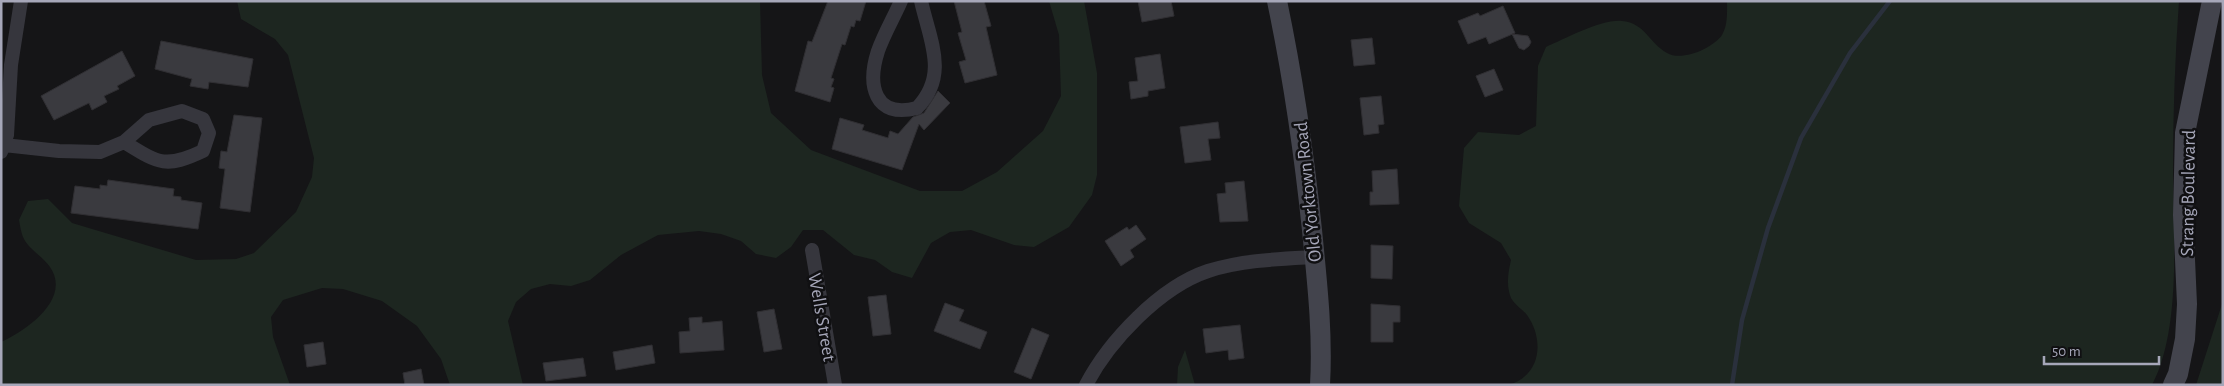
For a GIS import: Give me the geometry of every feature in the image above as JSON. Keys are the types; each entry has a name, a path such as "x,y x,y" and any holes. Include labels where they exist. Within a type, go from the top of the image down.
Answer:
{"main road":[{"name":"Old Yorktown Road","path":"1278,1 1294,87 1315,257 1320,328 1320,385"},
{"name":"Strang Boulevard","path":"2173,385 2178,374 2185,339 2187,304 2183,215 2186,133 2212,1"}],"street":[{"path":"21,1 11,66 7,135 3,148 100,152 124,142 149,120 182,111 203,119 209,133 208,142 203,151 187,159 163,163 124,142"},
{"path":"901,1 878,51 874,71 874,87 881,103 891,110 905,111 917,108 924,100 934,80 936,65 921,1"},
{"name":"Wells Street","path":"812,250 835,385"},
{"path":"1086,385 1116,340 1144,311 1177,288 1207,272 1251,261 1315,257"}],"shaded area":[{"path":"237,1 760,1 762,75 771,113 811,150 920,191 962,191 997,172 1043,131 1061,96 1059,35 1049,1 1084,1 1097,73 1097,175 1092,195 1069,227 1034,247 1014,245 971,230 950,232 931,243 912,278 892,272 875,260 854,255 823,230 803,230 791,247 776,258 756,254 741,241 721,234 699,231 658,235 621,255 590,280 571,286 550,284 531,289 516,302 508,321 523,385 450,385 441,359 417,326 382,301 343,289 322,288 283,300 271,317 273,337 290,385 1,385 1,342 33,322 51,302 55,291 55,279 50,267 30,247 22,234 19,220 28,201 48,199 72,223 196,260 236,259 254,253 296,212 312,177 314,158 288,55 275,39 241,19"},
{"path":"1727,1 2179,1 2174,105 2174,279 2172,308 2162,362 2152,385 1507,385 1518,381 1527,374 1533,366 1538,346 1533,325 1527,315 1511,298 1508,279 1511,260 1501,243 1469,223 1459,206 1464,148 1478,132 1519,135 1536,126 1538,66 1546,47 1594,26 1613,21 1622,21 1642,29 1667,53 1681,56 1689,55 1712,45 1722,35 1726,23"},
{"path":"2223,301 2223,385 2196,385"},
{"path":"1185,350 1195,385 1177,385 1178,367"}],"building":[{"path":"828,1 866,1 860,21 856,20 854,27 851,26 845,45 842,44 831,78 834,79 831,87 834,88 830,102 795,91 808,41 812,42"},
{"path":"954,1 984,1 991,26 986,27 997,75 965,83 959,62 966,60 958,33 962,32"},
{"path":"1138,1 1171,1 1174,16 1142,22"},
{"path":"1503,6 1515,33 1489,44 1486,37 1468,44 1458,21 1478,13 1480,16"},
{"path":"1512,34 1528,36 1531,42 1529,46 1524,50 1519,48"},
{"path":"1372,38 1375,64 1354,66 1351,40"},
{"path":"161,41 253,59 248,87 209,82 208,89 190,86 192,79 155,69"},
{"path":"122,51 135,76 117,86 119,89 104,96 107,102 92,110 89,103 54,120 41,96"},
{"path":"1160,54 1165,88 1148,91 1148,96 1131,99 1129,82 1138,81 1135,58"},
{"path":"1494,69 1503,90 1485,97 1476,76"},
{"path":"938,91 950,103 924,130 919,124 902,170 832,149 840,118 864,125 862,130 888,138 890,131 898,134 913,117 924,113"},
{"path":"1381,96 1384,124 1378,125 1379,133 1364,135 1360,98"},
{"path":"234,115 262,118 250,212 220,208 225,169 219,168 221,151 227,152"},
{"path":"1218,122 1220,138 1208,139 1211,160 1185,163 1180,127"},
{"path":"1397,169 1399,204 1370,205 1370,192 1373,192 1372,171"},
{"path":"108,180 174,189 173,196 181,197 181,200 202,203 198,229 71,213 75,186 100,189 100,185 107,186"},
{"path":"1244,181 1248,221 1220,222 1217,194 1226,193 1225,183"},
{"path":"1136,225 1146,239 1130,250 1134,257 1121,266 1105,241 1127,227 1129,230"},
{"path":"1371,245 1393,246 1392,279 1371,278"},
{"path":"886,295 891,334 873,336 868,297"},
{"path":"945,303 964,310 959,321 987,332 980,349 934,331"},
{"path":"1371,304 1400,306 1400,322 1393,322 1393,342 1371,342"},
{"path":"774,309 782,349 764,352 757,312"},
{"path":"702,317 702,323 722,321 724,350 680,353 679,332 690,331 689,318"},
{"path":"1240,325 1244,358 1229,360 1228,350 1206,353 1203,329"},
{"path":"1032,328 1049,335 1031,379 1014,372"},
{"path":"323,342 326,364 307,367 304,345"},
{"path":"652,345 655,363 616,370 613,352"},
{"path":"583,358 586,376 546,381 543,363"},
{"path":"421,369 424,385 405,385 403,373"}],"waterway":[{"path":"1732,385 1742,320 1768,228 1801,138 1850,53 1890,1"}]}
